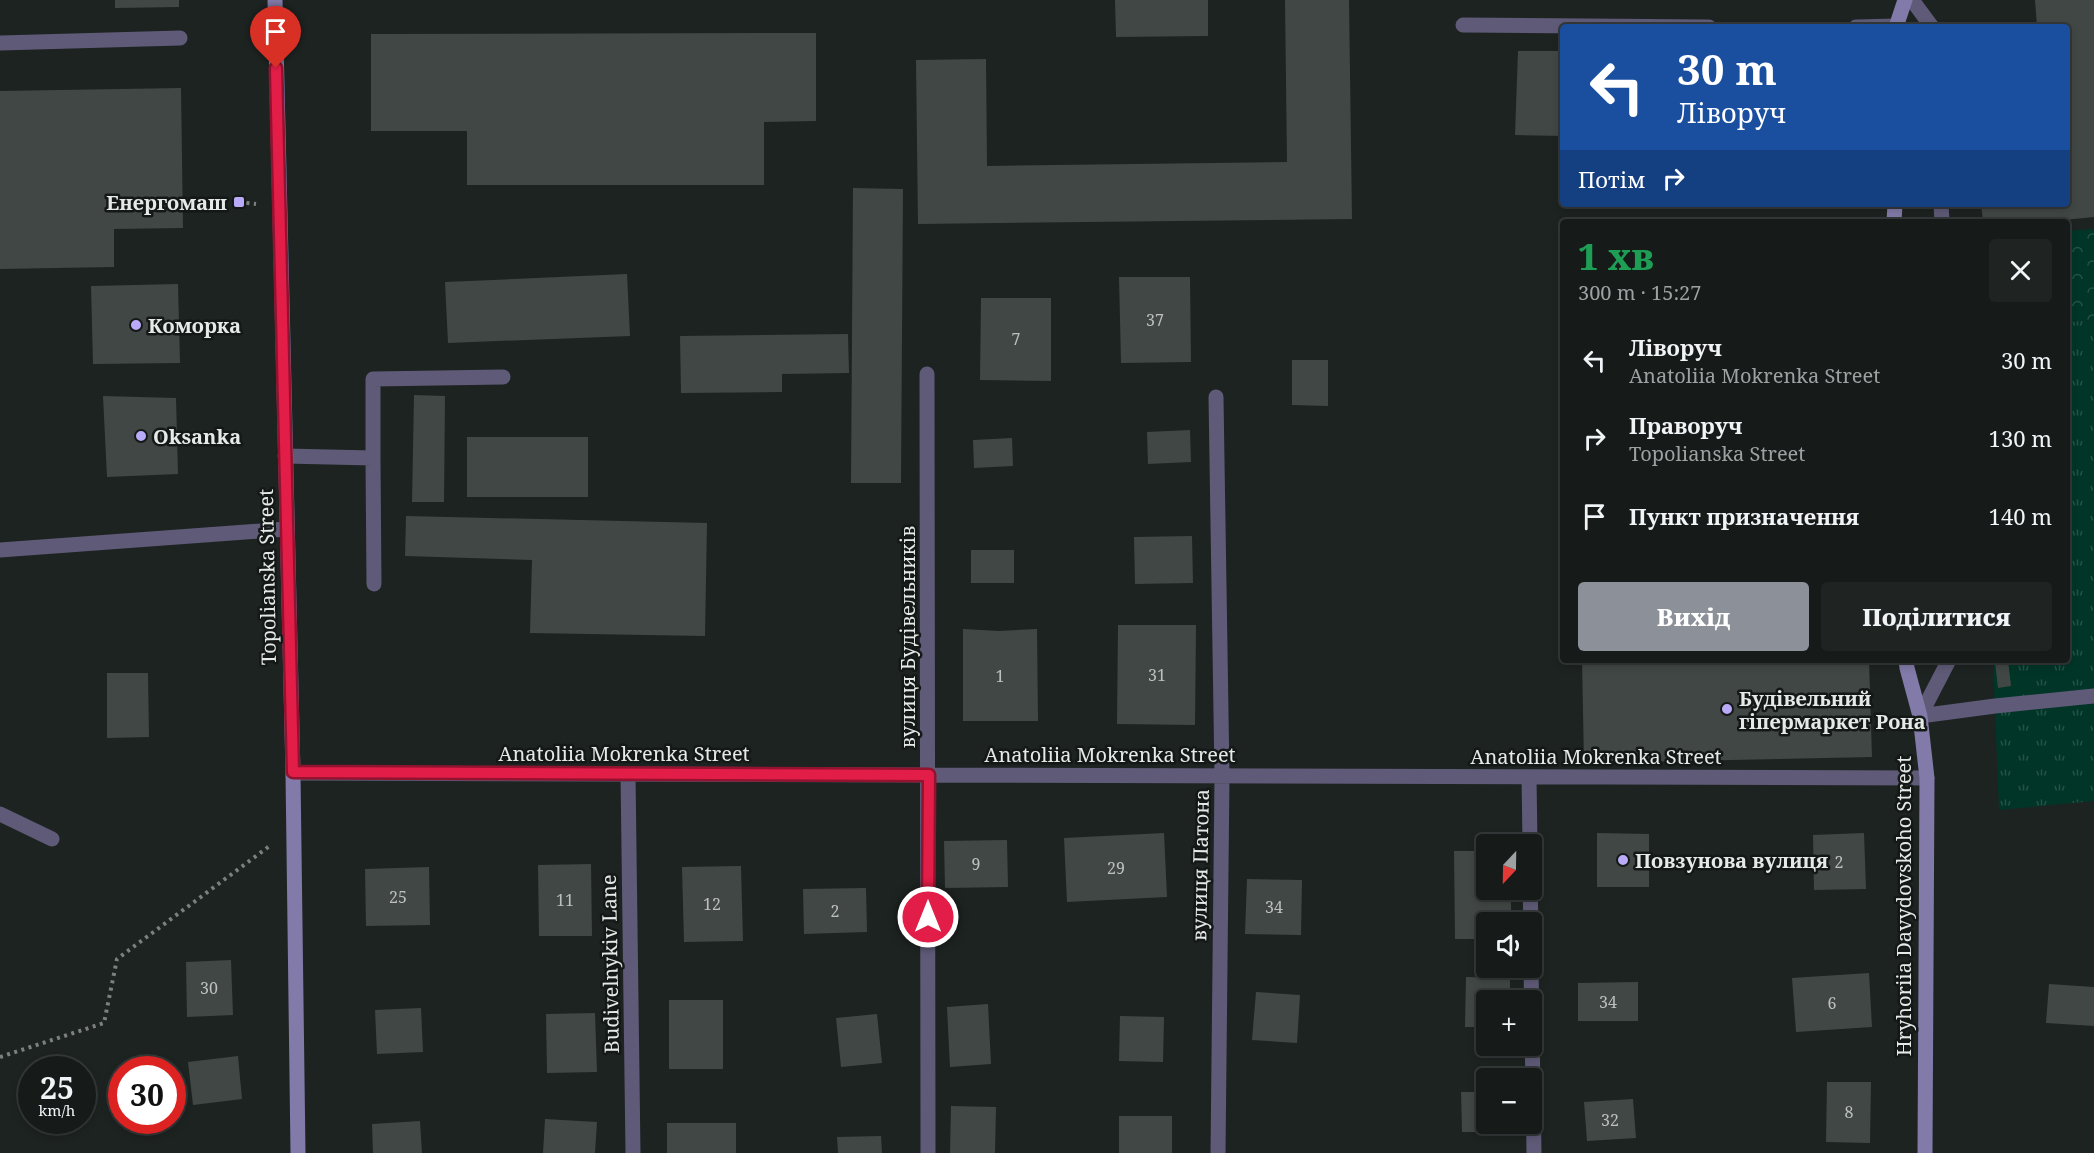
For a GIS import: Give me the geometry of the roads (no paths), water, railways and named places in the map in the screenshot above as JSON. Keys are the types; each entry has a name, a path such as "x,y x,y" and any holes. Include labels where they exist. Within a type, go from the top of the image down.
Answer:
{"street":[{"name":"Topolianska Street","path":"274,0 293,772 298,1153"},
{"path":"1897,24 1905,0"},
{"path":"1912,0 1930,24"},
{"path":"1463,25 1560,26"},
{"path":"0,43 180,38"},
{"name":"вулиця Будівельників","path":"927,374 928,1153"},
{"path":"374,584 373,379 503,377"},
{"name":"вулиця Патона","path":"1216,397 1222,776 1218,1153"},
{"path":"285,456 373,458"},
{"path":"0,550 287,528"},
{"name":"Hryhoriia Davydovskoho Street","path":"1906,663 1920,716 1927,778 1924,1153"},
{"path":"1920,716 1947,663"},
{"path":"1920,716 2094,696"},
{"name":"Anatoliia Mokrenka Street","path":"293,772 1927,778"},
{"name":"Budivelnykiv Lane","path":"628,774 633,1153"},
{"path":"1529,777 1530,834"},
{"path":"0,814 52,839"},
{"path":"1532,978 1534,1153"}],"place":[{"name":"Енергомаш","path":"239,202"},
{"name":"Коморка","path":"136,325"},
{"name":"Oksanka","path":"141,436"},
{"name":"Будівельний гіпермаркет Рона","path":"1727,709"},
{"name":"Повзунова вулиця","path":"1623,860"}]}
